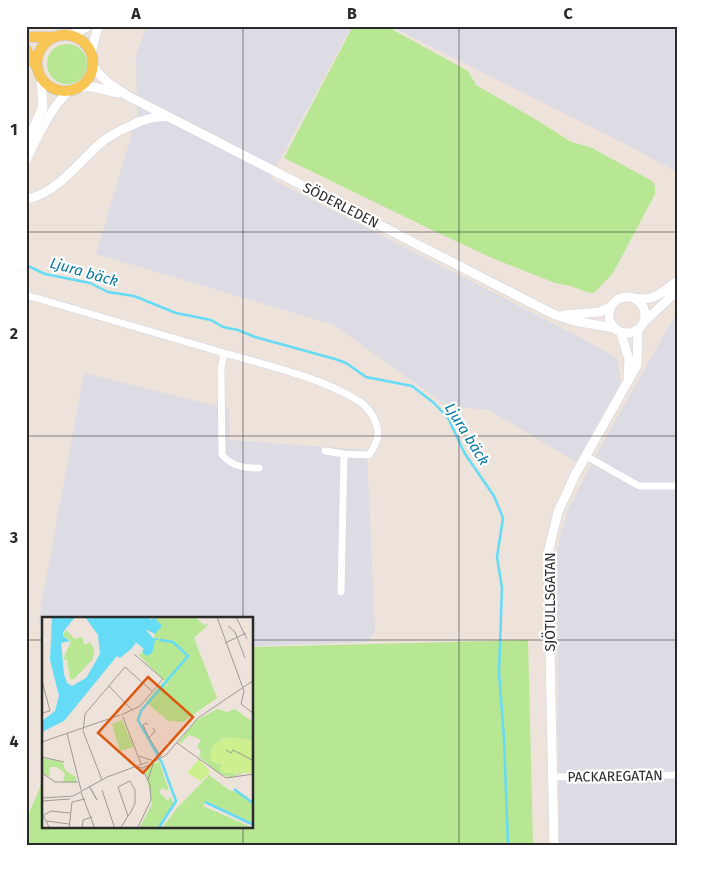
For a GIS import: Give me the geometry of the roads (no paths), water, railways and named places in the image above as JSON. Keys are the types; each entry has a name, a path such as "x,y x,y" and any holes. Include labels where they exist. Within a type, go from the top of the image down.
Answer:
{"main road":[{"path":"26,37 69,35 77,33 88,26"},
{"path":"91,53 98,26"},
{"path":"26,160 60,99 89,78 93,66 91,53 86,44 78,38 69,35"},
{"path":"26,144 43,107 37,59 40,50 46,42 55,37"},
{"path":"26,49 39,74 53,89 69,91"},
{"name":"SÖDERLEDEN","path":"93,66 106,83 128,96 553,314 618,331"},
{"name":"SÖDERLEDEN","path":"79,87 102,88 128,96"},
{"path":"26,199 49,190 105,140 120,130 142,120 161,117 170,118"},
{"path":"628,377 629,360 618,331 609,318 611,307 620,299 647,300 663,294 677,281"},
{"path":"618,331 629,333 638,329 677,291"},
{"path":"632,298 641,305 645,321"},
{"name":"SÖDERLEDEN","path":"553,314 576,315 600,312 611,307"},
{"name":"SJÖTULLSGATAN","path":"554,845 548,553 558,512 586,456 636,365 638,329"}],"street":[{"path":"26,295 328,385 358,400 371,413 378,435 375,446 369,455 325,451"},
{"path":"224,353 221,368 222,455 228,462 240,468 260,468"},
{"path":"341,592 344,454"},
{"path":"586,456 639,486 677,486"},
{"name":"PACKAREGATAN","path":"553,777 677,776"}],"waterway":[{"name":"Ljura bäck","path":"26,265 45,274 90,283 108,292 134,296 176,313 211,320 223,327 335,359 346,363 366,377 412,386 434,403 448,418 465,454 494,496 503,518 497,557 502,588 499,672 504,739 508,845"}]}
